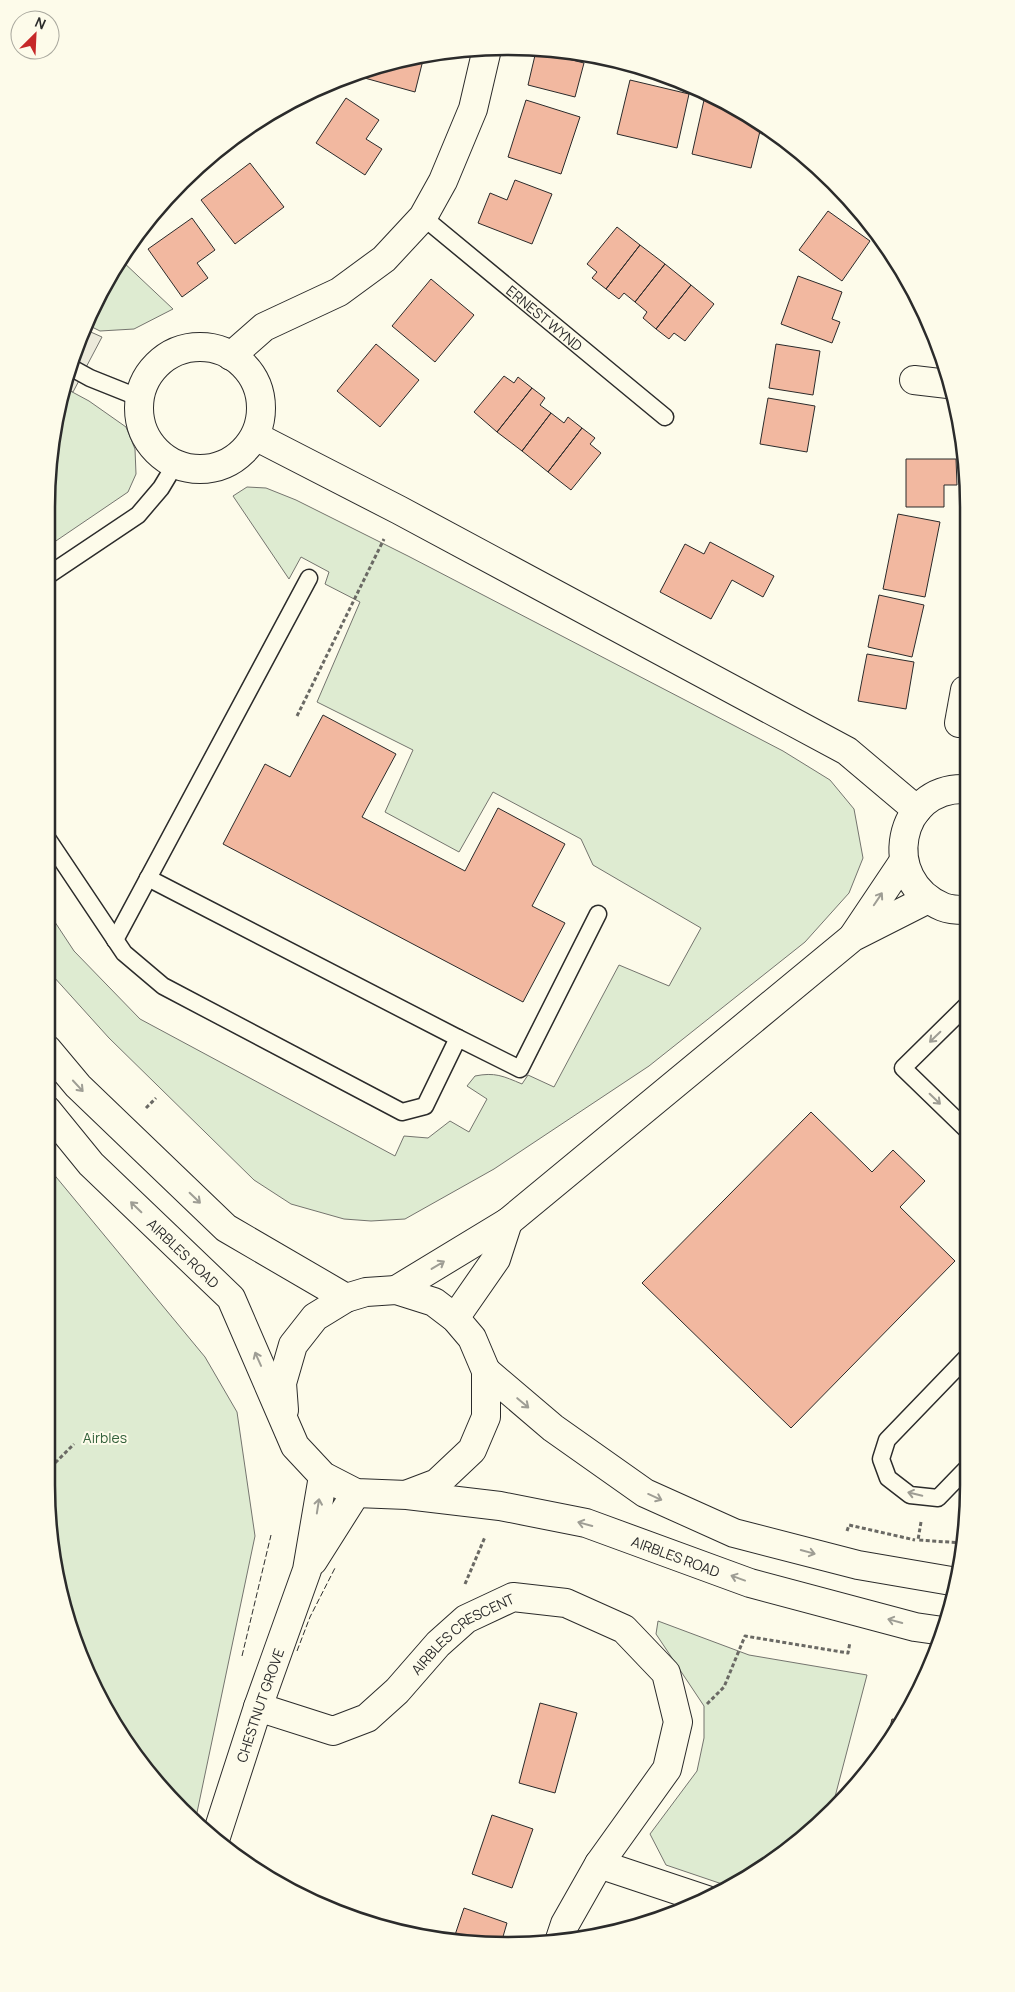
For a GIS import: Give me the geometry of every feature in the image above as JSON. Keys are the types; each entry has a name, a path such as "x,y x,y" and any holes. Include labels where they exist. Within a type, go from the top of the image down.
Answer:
{"street":[{"path":"231,356 264,327 340,292 384,259 424,217 443,181 473,109 485,56"},
{"path":"202,346 222,350 240,360 254,376 261,395 261,416 255,436 243,452 226,464 206,469 187,467 168,460 153,447 143,430 139,411 140,398 150,373 164,358 181,350 202,346"},
{"path":"914,380 943,383"},
{"path":"255,436 399,510 847,751 917,810"},
{"path":"958,723 960,715"},
{"path":"960,789 933,797 917,810 910,821 903,840 904,862 913,883 928,899 945,908 960,909"},
{"path":"854,937 904,862"},
{"path":"396,1290 508,1222 854,937 928,899"},
{"path":"55,1058 78,1086 226,1228 346,1298"},
{"name":"AIRBLES ROAD","path":"55,1120 91,1164 231,1298 296,1446 323,1476 356,1493 406,1495 500,1506 586,1523 750,1582 915,1626 936,1630"},
{"path":"455,1318 496,1259 508,1222"},
{"name":"AIRBLES ROAD","path":"284,1419 282,1383 293,1345 315,1317 346,1298 366,1292 396,1290 434,1302 455,1318 472,1338 486,1371 486,1417 472,1450 437,1483 406,1495"},
{"name":"AIRBLES ROAD","path":"486,1371 553,1428 645,1493 734,1532 858,1565 949,1581"},
{"name":"CHESTNUT GROVE","path":"218,1832 258,1707 307,1570 323,1476"},
{"name":"CHESTNUT GROVE","path":"307,1570 356,1493"},
{"name":"AIRBLES CRESCENT","path":"258,1707 333,1731 367,1718 397,1691 438,1644 466,1619 512,1597 566,1603 624,1629 666,1673 678,1722 667,1769 599,1864 565,1924 562,1934"},
{"path":"599,1864 695,1896"}],"lane":[{"name":"ERNEST WYND","path":"424,217 664,417"},
{"path":"76,370 140,398"},
{"path":"55,571 138,514 161,488 176,463"},
{"path":"115,940 308,578"},
{"path":"55,850 124,953 163,986 402,1112 425,1106 458,1038"},
{"path":"148,878 520,1069 598,914"},
{"path":"960,1012 903,1068 960,1123"},
{"path":"960,1364 887,1440 881,1460 888,1478 910,1495 938,1498 960,1475"}],"path":[{"path":"297,716 399,510"},
{"path":"55,1463 74,1444"},
{"path":"925,1496 918,1540 956,1542"},
{"path":"466,1619 463,1588 500,1506"}],"green space":[{"path":"126,265 173,309 134,329 100,331 92,327"},
{"path":"70,391 89,401 126,427 135,449 136,474 128,492 55,542 56,478 59,448"},
{"path":"247,487 266,488 296,500 408,556 783,751 830,780 854,809 863,858 849,893 805,942 649,1066 494,1169 405,1219 371,1221 344,1219 291,1204 254,1180 109,1038 55,978 55,922 74,951 140,1019 395,1156 404,1136 428,1138 450,1121 469,1132 487,1099 467,1086 475,1076 488,1074 522,1084 528,1075 554,1087 619,965 669,986 701,928 593,865 581,839 493,792 459,852 385,812 413,750 317,702 360,602 325,584 329,572 301,557 289,579 233,496"},
{"name":"Airbles","path":"55,1176 205,1357 237,1412 255,1536 197,1813 167,1783 131,1736 89,1658 70,1602 59,1544 56,1514"},
{"path":"658,1621 749,1655 867,1675 835,1796 806,1825 783,1843 759,1861 720,1883 666,1865 650,1834 697,1771 704,1738 704,1706 656,1634"}],"shaded area":[{"path":"90,332 102,337 73,392 70,390"}],"building":[{"path":"535,56 567,59 584,63 575,97 528,85"},
{"path":"422,63 415,92 365,78 390,70"},
{"path":"630,80 689,94 677,148 617,134"},
{"path":"346,98 379,120 366,139 382,149 365,175 316,143"},
{"path":"526,100 580,117 561,174 508,157"},
{"path":"704,100 760,132 751,168 692,154"},
{"path":"250,163 284,207 235,244 201,200"},
{"path":"515,180 552,194 532,244 478,223 490,193 507,200"},
{"path":"828,211 870,241 842,281 799,250"},
{"path":"192,218 215,250 197,263 208,278 182,297 148,249"},
{"path":"617,227 640,245 606,289 592,278 597,272 587,264"},
{"path":"640,245 665,264 635,302 624,293 619,299 606,289"},
{"path":"665,264 691,285 656,329 643,318 647,312 635,302"},
{"path":"798,276 842,292 832,319 840,322 832,343 781,324"},
{"path":"431,279 474,315 435,362 392,326"},
{"path":"691,285 714,304 685,341 674,333 669,339 656,329"},
{"path":"376,344 419,380 380,427 337,391"},
{"path":"776,344 820,351 813,395 769,388"},
{"path":"504,376 514,383 518,377 532,388 497,432 474,412"},
{"path":"532,388 545,398 540,405 551,413 522,451 497,432"},
{"path":"768,398 815,406 807,452 760,444"},
{"path":"551,413 564,423 568,417 582,428 548,472 522,451"},
{"path":"582,428 595,438 590,444 601,453 571,490 548,472"},
{"path":"906,459 956,459 957,485 944,485 944,507 906,507"},
{"path":"898,514 940,522 925,597 883,589"},
{"path":"710,542 774,576 763,597 732,580 711,619 660,592 685,544 704,554"},
{"path":"879,595 924,605 912,657 868,647"},
{"path":"867,654 914,662 906,709 858,701"},
{"path":"323,715 396,754 362,817 465,871 498,808 565,844 532,906 565,923 523,1002 223,844 265,764 290,777"},
{"path":"811,1112 872,1172 893,1150 925,1181 900,1207 955,1261 791,1428 642,1283"},
{"path":"540,1703 577,1713 555,1793 519,1783"},
{"path":"492,1815 533,1829 512,1888 472,1874"},
{"path":"464,1908 507,1923 503,1937 455,1934"}],"fence":[{"path":"242,1656 271,1535"},
{"path":"297,1651 310,1617 335,1568"}]}
